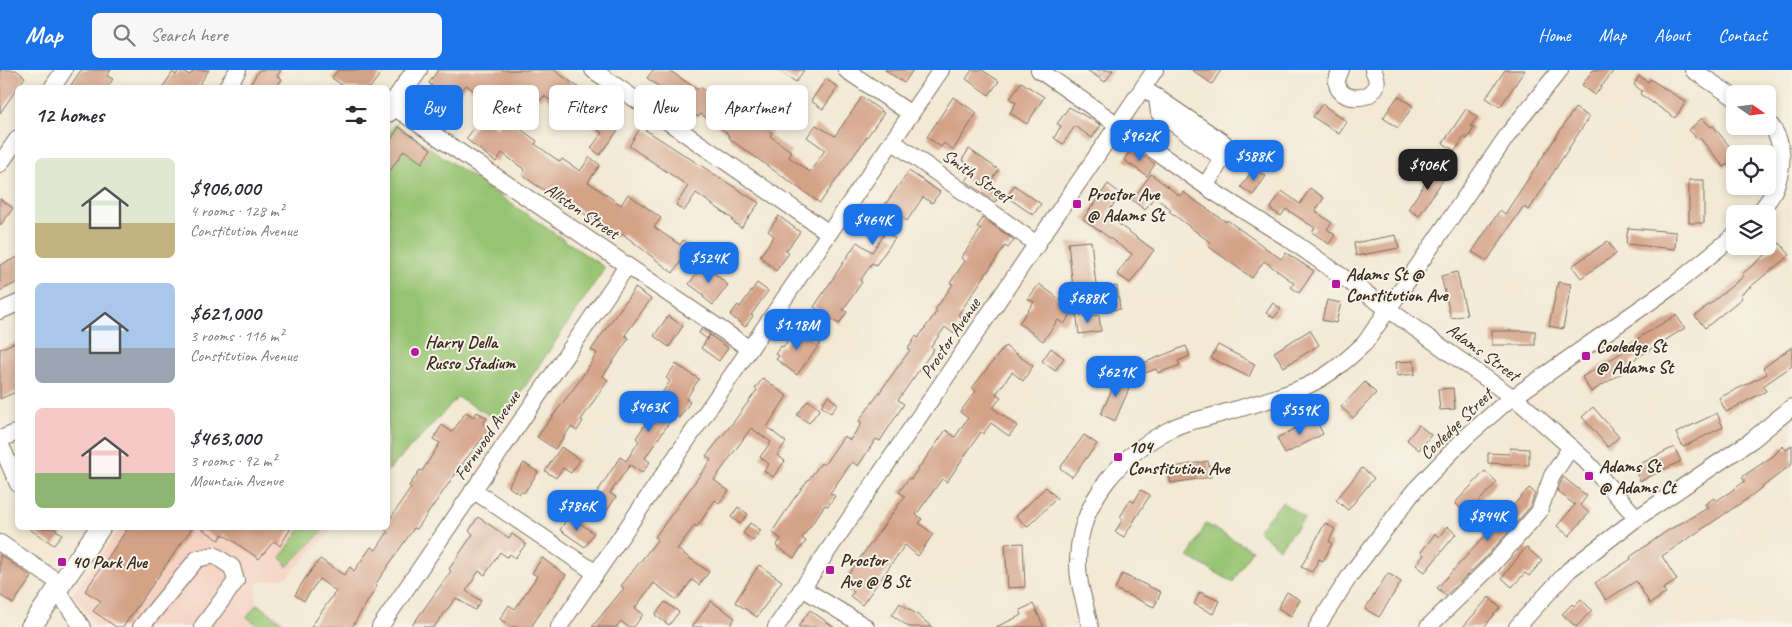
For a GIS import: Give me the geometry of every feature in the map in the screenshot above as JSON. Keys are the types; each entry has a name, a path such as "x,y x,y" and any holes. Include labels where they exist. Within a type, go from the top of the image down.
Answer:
{"main road":[{"path":"390,109 417,70"},
{"path":"31,627 99,530"}],"street":[{"path":"54,85 64,70"},
{"path":"228,85 238,70"},
{"path":"593,70 830,233"},
{"path":"846,70 911,114"},
{"path":"559,627 941,70"},
{"name":"Adams Street","path":"1040,70 1206,185 1289,238 1512,398 1571,447 1637,518"},
{"name":"Proctor Avenue","path":"776,627 1119,125 1150,93 1155,70"},
{"path":"1341,70 1338,79 1339,87 1348,97 1355,99 1363,98 1374,88 1376,80 1373,70"},
{"path":"1090,627 1079,578 1080,540 1085,518 1094,499 1119,467 1133,452 1174,427 1298,390 1327,375 1365,343 1509,133 1560,70"},
{"path":"1692,70 1726,92"},
{"path":"1150,93 1159,114 1215,153 1221,154 1220,162 1206,185"},
{"name":"Allston Street","path":"390,109 750,349"},
{"path":"1764,205 1772,196 1782,171 1780,148 1774,135"},
{"name":"Smith Street","path":"892,141 1038,244"},
{"path":"0,164 15,142"},
{"name":"Cooledge Street","path":"1317,627 1350,574 1414,491 1465,438 1512,398 1674,285 1726,242"},
{"name":"Fernwood Avenue","path":"380,627 627,266"},
{"path":"0,311 15,304"},
{"path":"1517,627 1569,570 1637,518 1730,456 1792,407"},
{"path":"15,434 0,441 15,477"},
{"path":"1428,627 1492,565 1539,512 1552,476 1571,447"},
{"path":"474,490 596,573"},
{"path":"0,544 59,587 82,627"},
{"path":"141,627 197,559 214,555 232,567 236,581 202,627"},
{"path":"802,588 866,627"}],"shaded area":[{"path":"119,530 332,530 287,577 257,583 256,601 294,627 97,627 73,594"}],"green space":[{"path":"395,124 605,268 501,422 458,397 390,469 390,133"},
{"path":"1282,502 1305,518 1279,549 1258,530"},
{"path":"1206,524 1252,550 1233,582 1188,557"},
{"path":"300,530 324,530 287,567 281,557"},
{"path":"257,604 289,627 260,627 247,617"}],"building":[{"path":"0,70 16,70 25,77 19,85 15,85 15,91 0,113"},
{"path":"81,70 111,70 107,76 113,79 109,85 71,85"},
{"path":"179,70 190,75 194,70 209,70 199,85 164,85 173,72 176,75"},
{"path":"259,70 281,70 277,76 282,79 278,85 250,85"},
{"path":"338,70 383,70 372,85 342,85 332,78"},
{"path":"438,70 554,70 575,85 549,85 549,100 544,96 541,100 539,99 539,85 473,85 473,90 466,85 463,89 463,85 431,85 429,83"},
{"path":"653,70 669,70 691,85 657,85 647,78"},
{"path":"778,70 804,70 796,82"},
{"path":"885,70 913,70 904,83"},
{"path":"972,70 982,70 999,81 989,95 966,79"},
{"path":"1087,70 1113,70 1105,82"},
{"path":"1192,70 1221,70 1212,84"},
{"path":"1505,70 1525,70 1500,107 1486,98"},
{"path":"1593,70 1614,70 1595,95 1582,85"},
{"path":"1639,76 1648,82 1650,79 1686,102 1675,118 1640,94 1642,91 1634,85"},
{"path":"826,79 838,87 823,109 811,101"},
{"path":"1021,82 1044,97 1027,124 1010,113 1016,103 1010,99"},
{"path":"700,87 706,91 706,118 701,114 698,117 696,116 696,89 698,90"},
{"path":"1398,96 1413,106 1398,128 1383,118"},
{"path":"862,97 884,113 820,203 731,140 723,130 768,130 772,133 770,136 792,152 789,157 810,172 825,150 807,137 816,125 835,136"},
{"path":"953,97 977,113 953,150 944,143 941,147 927,137"},
{"path":"1322,104 1347,122 1339,134 1313,117"},
{"path":"1069,107 1101,125 1092,138 1075,126 1063,144 1054,138 1061,126 1057,124"},
{"path":"1575,108 1589,117 1529,210 1523,207 1487,261 1472,252 1500,210 1505,214"},
{"path":"1466,109 1477,117 1471,126 1474,128 1467,139 1464,137 1455,151 1443,143"},
{"path":"1702,118 1711,127 1713,126 1728,145 1726,145 1726,165 1724,167 1700,138 1698,140 1689,130"},
{"path":"399,127 431,149 422,163 404,150 390,171 390,141"},
{"path":"473,129 522,130 537,141 535,144 560,162 562,159 580,171 590,157 600,165 588,182 621,205 628,194 661,218 654,227 680,245 683,240 691,246 673,273 623,234 620,237 611,230 609,232 558,194 556,197 536,185 522,175 525,170 502,153 496,162 466,139"},
{"path":"598,130 618,130 600,155 591,148 602,133"},
{"path":"639,130 646,130 759,203 741,228 732,221 733,219 696,193 684,211 676,205 688,186 629,146"},
{"path":"1132,148 1155,164 1147,176 1124,160"},
{"path":"969,149 999,170 989,183 1002,193 995,202 966,181 974,168 962,160"},
{"path":"1436,167 1447,174 1419,216 1408,209"},
{"path":"1254,168 1266,176 1253,195 1241,187"},
{"path":"909,171 940,192 932,203 923,197 907,221 900,216 888,234 895,238 876,265 872,263 860,281 862,282 843,310 847,312 839,324 814,307 857,242 872,252 886,232 872,223"},
{"path":"1151,174 1180,196 1183,192 1226,222 1227,220 1281,259 1286,253 1314,271 1299,293 1291,287 1294,283 1264,261 1252,278 1208,246 1211,243 1154,197 1145,210 1132,200"},
{"path":"1689,180 1704,180 1704,223 1689,223"},
{"path":"1108,184 1121,194 1106,215 1154,250 1130,283 1117,274 1132,254 1083,219"},
{"path":"1014,185 1041,204 1033,215 1007,197"},
{"path":"1310,188 1324,198 1315,211 1332,223 1327,229 1335,235 1329,244 1312,232 1315,228 1286,209 1281,216 1270,209 1282,191 1300,204"},
{"path":"0,199 13,208 0,226"},
{"path":"779,216 800,232 786,251 789,253 776,271 760,256 774,236 768,231"},
{"path":"983,218 1014,240 1008,248 1005,246 958,315 963,318 953,333 945,327 931,347 934,349 898,400 904,404 880,441 876,439 858,466 852,462 830,493 835,496 828,506 825,505 802,538 806,541 794,558 776,546 781,539 772,532 821,463 824,465 844,436 850,440 862,423 859,421 910,350 908,349 916,336 918,338 937,311 935,310 953,284 950,283 965,261 961,258 981,229 977,227"},
{"path":"1628,228 1676,232 1675,249 1626,244"},
{"path":"1396,235 1399,248 1356,256 1354,243"},
{"path":"1091,241 1096,285 1073,288 1068,243"},
{"path":"1608,241 1616,254 1581,278 1572,266"},
{"path":"1780,243 1790,255 1740,295 1742,298 1705,328 1695,316 1744,276 1742,274 1765,255 1776,255 1776,246"},
{"path":"15,258 15,284 0,291 0,265"},
{"path":"703,264 728,285 713,305 703,297 704,295 689,284"},
{"path":"1457,272 1467,315 1451,318 1441,276"},
{"path":"1558,282 1571,284 1563,329 1549,326"},
{"path":"757,283 768,291 745,327 730,315 738,305 740,307"},
{"path":"1039,284 1074,310 1064,324 1058,320 1043,341 1019,323 1034,302 1028,299"},
{"path":"1117,286 1120,309 1103,311 1102,296 1108,287"},
{"path":"635,288 651,299 625,335 629,338 603,376 608,380 581,420 583,421 577,431 571,427 555,449 537,437 580,380 597,353 591,350"},
{"path":"1327,300 1341,303 1336,323 1322,320"},
{"path":"1273,303 1281,309 1274,318 1266,313"},
{"path":"1076,311 1083,317 1099,315 1101,331 1079,334"},
{"path":"1676,315 1685,328 1630,362 1633,366 1591,392 1582,377 1639,342 1637,339"},
{"path":"668,316 683,326 669,347 654,336"},
{"path":"702,328 710,334 707,339 699,333"},
{"path":"797,328 820,344 797,375 776,359 779,356 775,354 781,346 783,347"},
{"path":"1310,330 1319,345 1284,367 1274,352"},
{"path":"1492,331 1535,331 1535,345 1492,345"},
{"path":"710,335 728,348 719,361 701,348"},
{"path":"15,342 15,392 0,399 0,349"},
{"path":"1218,345 1255,364 1249,377 1211,358"},
{"path":"1005,346 1033,366 1023,381 1012,372 996,394 1001,397 993,408 1017,426 1009,436 991,423 983,434 981,432 947,482 942,479 916,515 922,519 919,523 933,534 918,556 905,545 862,605 850,596 854,592 842,583 905,496 899,492 909,478 911,479 946,430 955,437 968,418 960,412 976,391 972,388"},
{"path":"1186,346 1190,356 1178,361 1180,365 1158,373 1156,369 1145,373 1141,364"},
{"path":"1792,347 1792,366 1763,386 1766,391 1726,412 1719,398 1767,374 1763,368"},
{"path":"1051,348 1064,358 1055,371 1042,361"},
{"path":"1414,361 1415,374 1397,376 1396,362"},
{"path":"676,364 699,379 686,399 690,402 679,418 675,414 645,458 650,462 642,473 630,465 610,493 616,497 604,515 589,505 620,457 626,461 639,441 636,438 659,404 656,402 670,381 666,378"},
{"path":"1118,376 1132,382 1115,421 1101,414"},
{"path":"763,378 787,396 767,427 786,442 777,455 785,461 773,477 764,471 769,464 760,457 771,442 751,428 714,480 729,491 719,503 715,500 697,527 695,525 677,549 709,572 699,585 692,580 677,600 654,583 635,608 643,614 634,627 628,627 621,621 618,627 592,627 624,588 621,586 658,539 655,537 711,460 706,456 757,390 755,389"},
{"path":"1365,382 1376,393 1353,418 1341,407"},
{"path":"1453,388 1455,409 1440,410 1438,389"},
{"path":"828,396 838,404 831,413 821,406"},
{"path":"808,400 820,409 809,423 797,415"},
{"path":"1593,407 1619,437 1608,447 1582,417"},
{"path":"466,412 474,417 477,412 487,418 483,424 490,429 462,464 465,466 459,475 456,473 417,529 414,528 375,585 377,586 352,627 311,627 336,591 319,579 304,601 295,595 304,580 320,559 344,575 350,567 354,571 371,547 376,550 388,532 386,530 390,530 390,519 411,488 409,486 420,470 422,471 440,443 433,439 442,425 452,432"},
{"path":"1717,413 1723,427 1683,447 1676,433"},
{"path":"1315,418 1323,434 1285,454 1277,438"},
{"path":"1419,425 1431,435 1419,450 1407,440"},
{"path":"1084,435 1097,444 1072,477 1060,468"},
{"path":"1792,445 1792,464 1747,499 1662,556 1677,580 1663,589 1666,593 1650,604 1636,581 1606,600 1595,583 1631,559 1630,557 1667,531 1708,508 1705,504 1714,498 1716,501 1733,490 1745,481 1742,477 1773,456 1783,446 1786,450"},
{"path":"561,447 580,460 571,473 563,468 556,478 545,471"},
{"path":"1674,447 1681,461 1640,481 1634,467"},
{"path":"1510,448 1529,449 1529,465 1488,463 1488,453 1509,454"},
{"path":"1208,461 1211,477 1171,483 1168,468"},
{"path":"524,463 538,472 524,493 521,491 519,494 509,487"},
{"path":"1362,468 1374,478 1348,510 1336,500"},
{"path":"1485,471 1497,482 1467,514 1455,503"},
{"path":"1563,477 1587,496 1580,505 1589,513 1569,536 1557,526 1575,505 1557,491"},
{"path":"1046,487 1057,498 1027,527 1016,516"},
{"path":"1529,488 1535,493 1530,507 1485,558 1446,595 1437,588"},
{"path":"1141,490 1150,495 1124,537 1115,532 1123,519 1120,517 1130,500 1134,502"},
{"path":"556,497 567,504 561,513 550,505"},
{"path":"738,507 748,514 740,524 731,517"},
{"path":"569,516 594,533 585,547 560,530"},
{"path":"478,517 509,538 512,534 526,544 515,558 510,554 507,557 500,552 485,575 479,571 466,591 481,601 475,610 456,598 434,627 411,627 451,571 449,569 473,534 469,531"},
{"path":"750,523 761,530 753,541 743,533"},
{"path":"1325,523 1335,529 1329,541 1332,544 1323,561 1319,559 1312,572 1301,567"},
{"path":"1447,526 1456,534 1425,572 1416,565 1424,555 1421,552 1435,534 1439,537"},
{"path":"31,530 56,530 62,534 54,545"},
{"path":"127,530 191,530 123,627 116,627 93,611 101,601 85,591"},
{"path":"204,530 290,530 280,546 274,541 259,559 223,534 219,540"},
{"path":"1023,543 1025,587 1008,588 1005,544"},
{"path":"1526,547 1542,561 1529,576 1525,573 1512,587 1502,578"},
{"path":"0,555 32,577 13,604 0,595"},
{"path":"542,558 566,575 531,627 511,627 500,619 509,605 515,609 537,576 532,573"},
{"path":"759,565 782,581 757,617 735,602"},
{"path":"1388,573 1401,582 1379,617 1365,609"},
{"path":"1122,574 1161,592 1154,607 1115,589"},
{"path":"1200,592 1219,601 1213,614 1194,604"},
{"path":"1287,592 1300,600 1291,616 1278,608"},
{"path":"1489,597 1500,608 1484,627 1463,627"},
{"path":"1581,599 1592,610 1576,627 1562,614 1572,604 1574,606"},
{"path":"711,601 735,618 729,627 692,627"},
{"path":"665,602 679,612 669,625 655,615"},
{"path":"900,603 932,627 909,627 892,615"},
{"path":"1033,604 1044,627 996,627 1022,615 1020,610"},
{"path":"810,610 834,627 798,627"}],"place":[{"name":"Proctor Ave @ Adams St","path":"1077,204"},
{"name":"Adams St @ Constitution Ave","path":"1336,284"},
{"name":"Harry Della Russo Stadium","path":"415,352"},
{"name":"Cooledge St @ Adams St","path":"1586,356"},
{"name":"104 Constitution Ave","path":"1118,457"},
{"name":"Adams St @ Adams Ct","path":"1589,476"},
{"name":"40 Park Ave","path":"62,562"},
{"name":"Proctor Ave @ B St","path":"830,570"}]}
